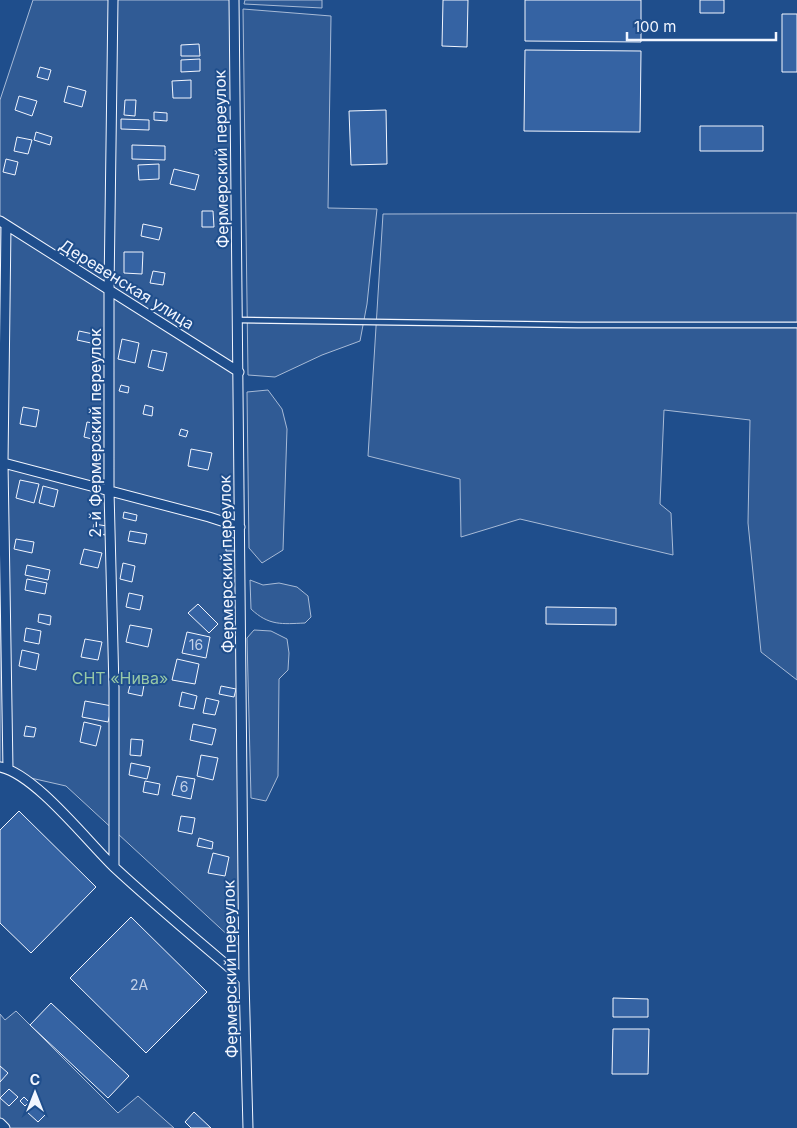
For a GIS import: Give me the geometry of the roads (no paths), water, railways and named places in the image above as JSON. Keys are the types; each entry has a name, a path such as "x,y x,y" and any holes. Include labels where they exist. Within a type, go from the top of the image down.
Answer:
{"street":[{"name":"2-й Фермерский переулок","path":"113,0 109,290 110,491 114,688 114,866"},
{"name":"Фермерский переулок","path":"234,0 244,980 248,1128"},
{"name":"Деревенская улица","path":"3,223 238,372"},
{"path":"3,223 1,462 4,768 38,789 114,866 244,980"},
{"path":"1,462 209,517 240,527"},
{"path":"0,1123 5,1128"}],"lane":[{"path":"238,320 578,325 797,325"}],"park label":[{"name":"СНТ «Нива»","path":"120,678"}]}
